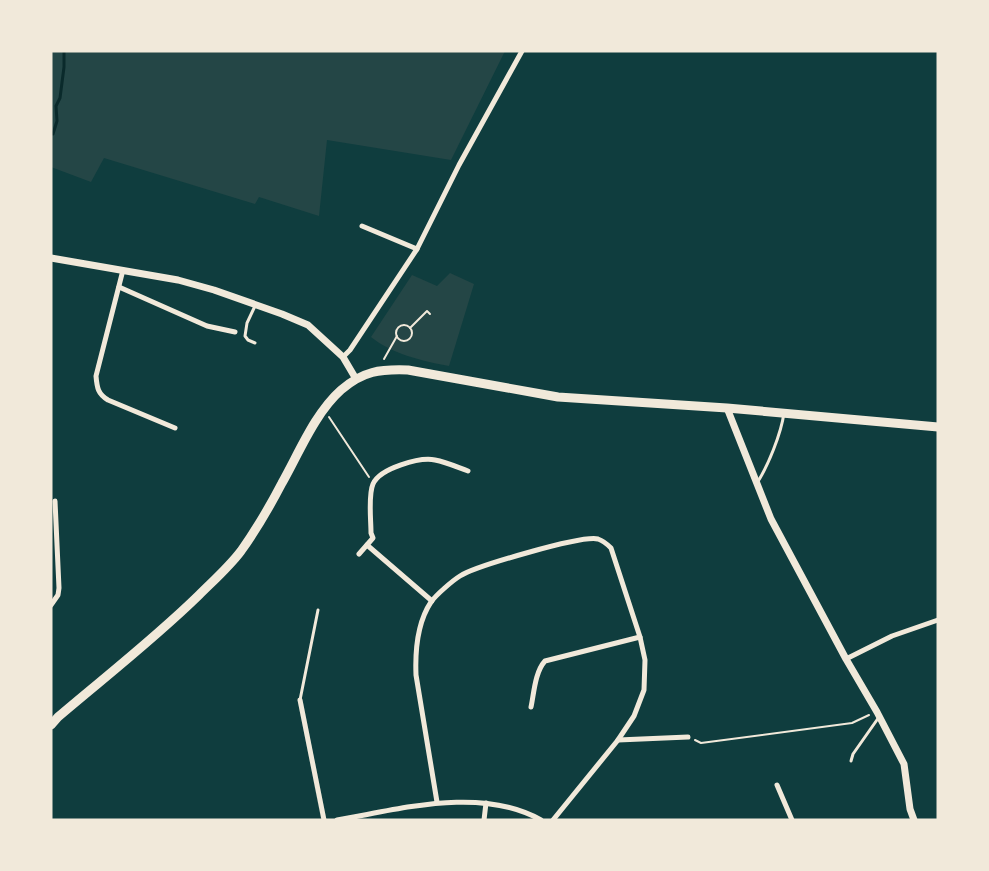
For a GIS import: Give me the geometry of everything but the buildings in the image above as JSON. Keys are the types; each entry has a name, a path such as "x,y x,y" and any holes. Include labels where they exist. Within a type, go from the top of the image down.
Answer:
{"main road":[{"path":"51,725 55,715 174,619 230,564 260,522 303,442 324,410 340,390 356,379 372,372 386,369 408,370 558,398 727,408 938,426"}],"street":[{"path":"343,358 417,249 459,164 522,51"},
{"path":"362,226 417,249"},
{"path":"51,258 178,280 205,287 282,314 308,325 343,358 356,379"},
{"path":"123,270 96,376 96,386 100,395 175,428"},
{"path":"119,287 207,326 235,332"},
{"path":"727,408 771,519 904,764 910,809 914,820"},
{"path":"359,554 373,538 371,533 372,491 374,483 383,472 416,461 434,460 468,471"},
{"path":"51,605 58,595 59,588 55,501"},
{"path":"437,802 416,675 415,654 418,635 432,601 458,577 476,568 568,544 597,539 605,542 610,548 640,637 645,660 644,690 634,716 618,740 553,820"},
{"path":"367,545 432,601"},
{"path":"846,659 892,636 938,620"},
{"path":"530,707 538,675 545,661 640,637"},
{"path":"300,700 324,820"},
{"path":"618,740 688,737"},
{"path":"777,785 792,820"},
{"path":"337,820 437,802 486,803 518,809 541,820"},
{"path":"484,820 486,803"}],"lane":[{"path":"255,343 248,340 246,336 247,323 256,305"},
{"path":"757,483 767,468 782,427 784,413"},
{"path":"300,700 318,610"},
{"path":"851,760 878,714"}],"path":[{"path":"410,328 427,311 430,314"},
{"path":"384,359 397,336 397,329 401,325 406,325 412,333 408,339 401,340 397,336"},
{"path":"324,410 374,483"},
{"path":"688,737 701,743 852,723 878,714"}],"shaded area":[{"path":"51,51 505,51 451,160 327,140 319,216 259,197 255,204 104,158 91,182 51,167"},
{"path":"450,273 474,284 449,366 398,352 371,337 412,275 437,286"}],"waterway":[{"path":"53,134 57,121 56,106 60,98 64,51"}]}
